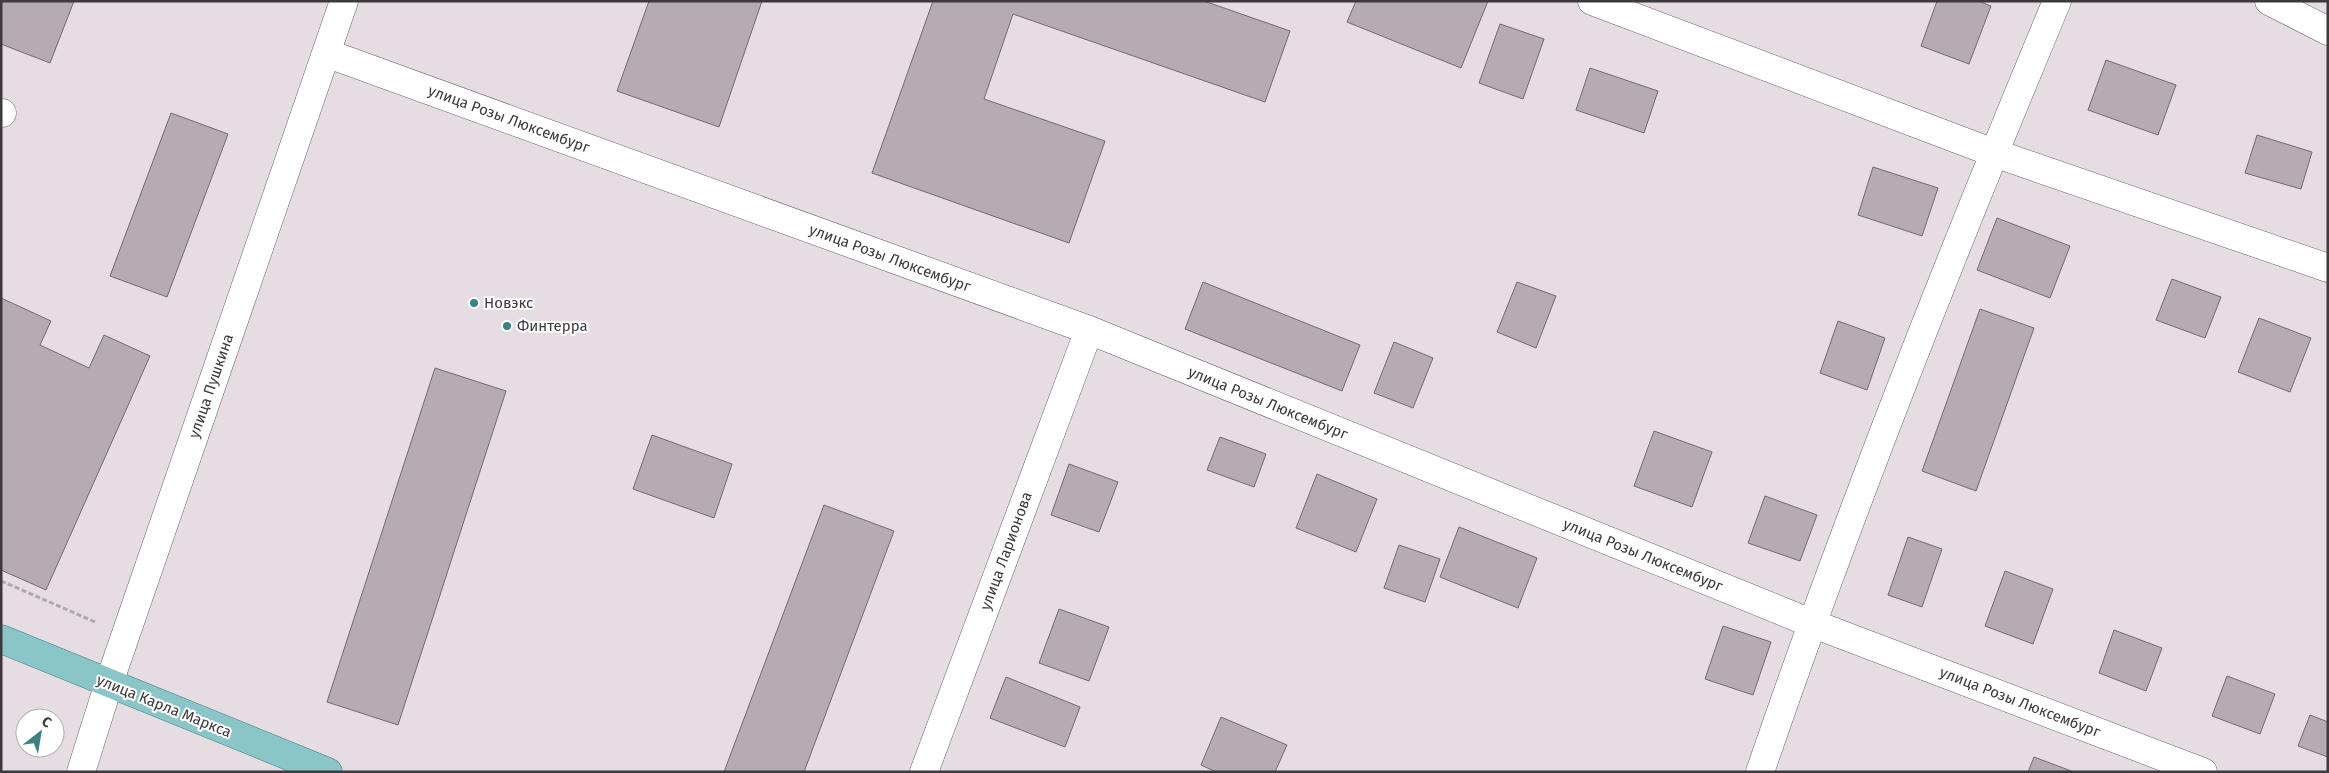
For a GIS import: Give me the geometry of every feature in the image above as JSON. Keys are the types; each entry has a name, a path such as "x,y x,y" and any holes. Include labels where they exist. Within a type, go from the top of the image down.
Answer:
{"main road":[{"name":"улица Карла Маркса","path":"1,639 328,772"}],"street":[{"name":"улица Пушкина","path":"81,772 125,635 344,1"},
{"path":"1592,1 1994,152 2328,268"},
{"path":"1760,772 1811,623 1994,152 2056,1"},
{"path":"2284,5 2328,31"},
{"name":"улица Розы Люксембург","path":"326,53 1088,330 1811,623 2203,772"},
{"name":"улица Ларионова","path":"924,772 1088,330"}],"path":[{"path":"1,581 125,635"}],"building":[{"path":"1,1 74,1 50,63 1,44"},
{"path":"649,1 762,1 719,127 617,91"},
{"path":"933,1 1204,1 1290,31 1265,102 1013,14 984,99 1105,141 1069,243 872,173"},
{"path":"1356,1 1488,1 1461,68 1347,22"},
{"path":"1937,1 1978,1 1991,6 1969,64 1921,46"},
{"path":"1500,24 1544,39 1523,99 1479,83"},
{"path":"2106,60 2176,85 2158,135 2088,110"},
{"path":"1590,68 1658,91 1644,133 1576,110"},
{"path":"171,113 228,134 167,297 110,276"},
{"path":"2257,135 2312,152 2301,189 2245,173"},
{"path":"1873,167 1938,188 1922,236 1858,215"},
{"path":"1997,218 2070,246 2050,298 1977,270"},
{"path":"2172,279 2221,297 2205,338 2156,320"},
{"path":"1203,282 1360,345 1342,391 1185,329"},
{"path":"1517,282 1556,296 1536,348 1497,332"},
{"path":"1,298 51,321 40,345 89,368 104,335 150,356 46,590 1,570"},
{"path":"1980,309 2034,328 1976,491 1922,471"},
{"path":"2259,318 2311,338 2290,392 2238,372"},
{"path":"1838,321 1885,338 1867,390 1820,373"},
{"path":"1394,342 1433,358 1413,408 1374,393"},
{"path":"435,368 506,391 398,725 327,702"},
{"path":"1654,431 1712,452 1692,507 1634,486"},
{"path":"652,435 732,464 714,518 633,489"},
{"path":"1220,437 1266,454 1254,487 1207,470"},
{"path":"1069,464 1118,482 1099,532 1051,515"},
{"path":"1317,474 1377,499 1356,552 1296,528"},
{"path":"1765,496 1817,515 1800,561 1748,543"},
{"path":"824,505 894,531 804,772 724,772"},
{"path":"1459,527 1537,558 1518,608 1440,577"},
{"path":"1908,537 1942,549 1922,607 1888,595"},
{"path":"1399,545 1440,559 1425,602 1384,588"},
{"path":"2005,571 2053,589 2033,644 1985,626"},
{"path":"1059,609 1109,627 1089,681 1039,663"},
{"path":"1723,626 1771,642 1753,695 1705,679"},
{"path":"2114,630 2162,648 2146,691 2099,673"},
{"path":"2227,676 2275,694 2260,734 2212,716"},
{"path":"1006,677 1080,707 1065,747 990,718"},
{"path":"2310,715 2328,722 2328,757 2298,746"},
{"path":"1221,717 1287,745 1275,772 1216,772 1201,765"},
{"path":"2034,757 2074,772 2028,772"}],"place":[{"name":"Новэкс","path":"474,303"},
{"name":"Финтерра","path":"507,326"}]}
